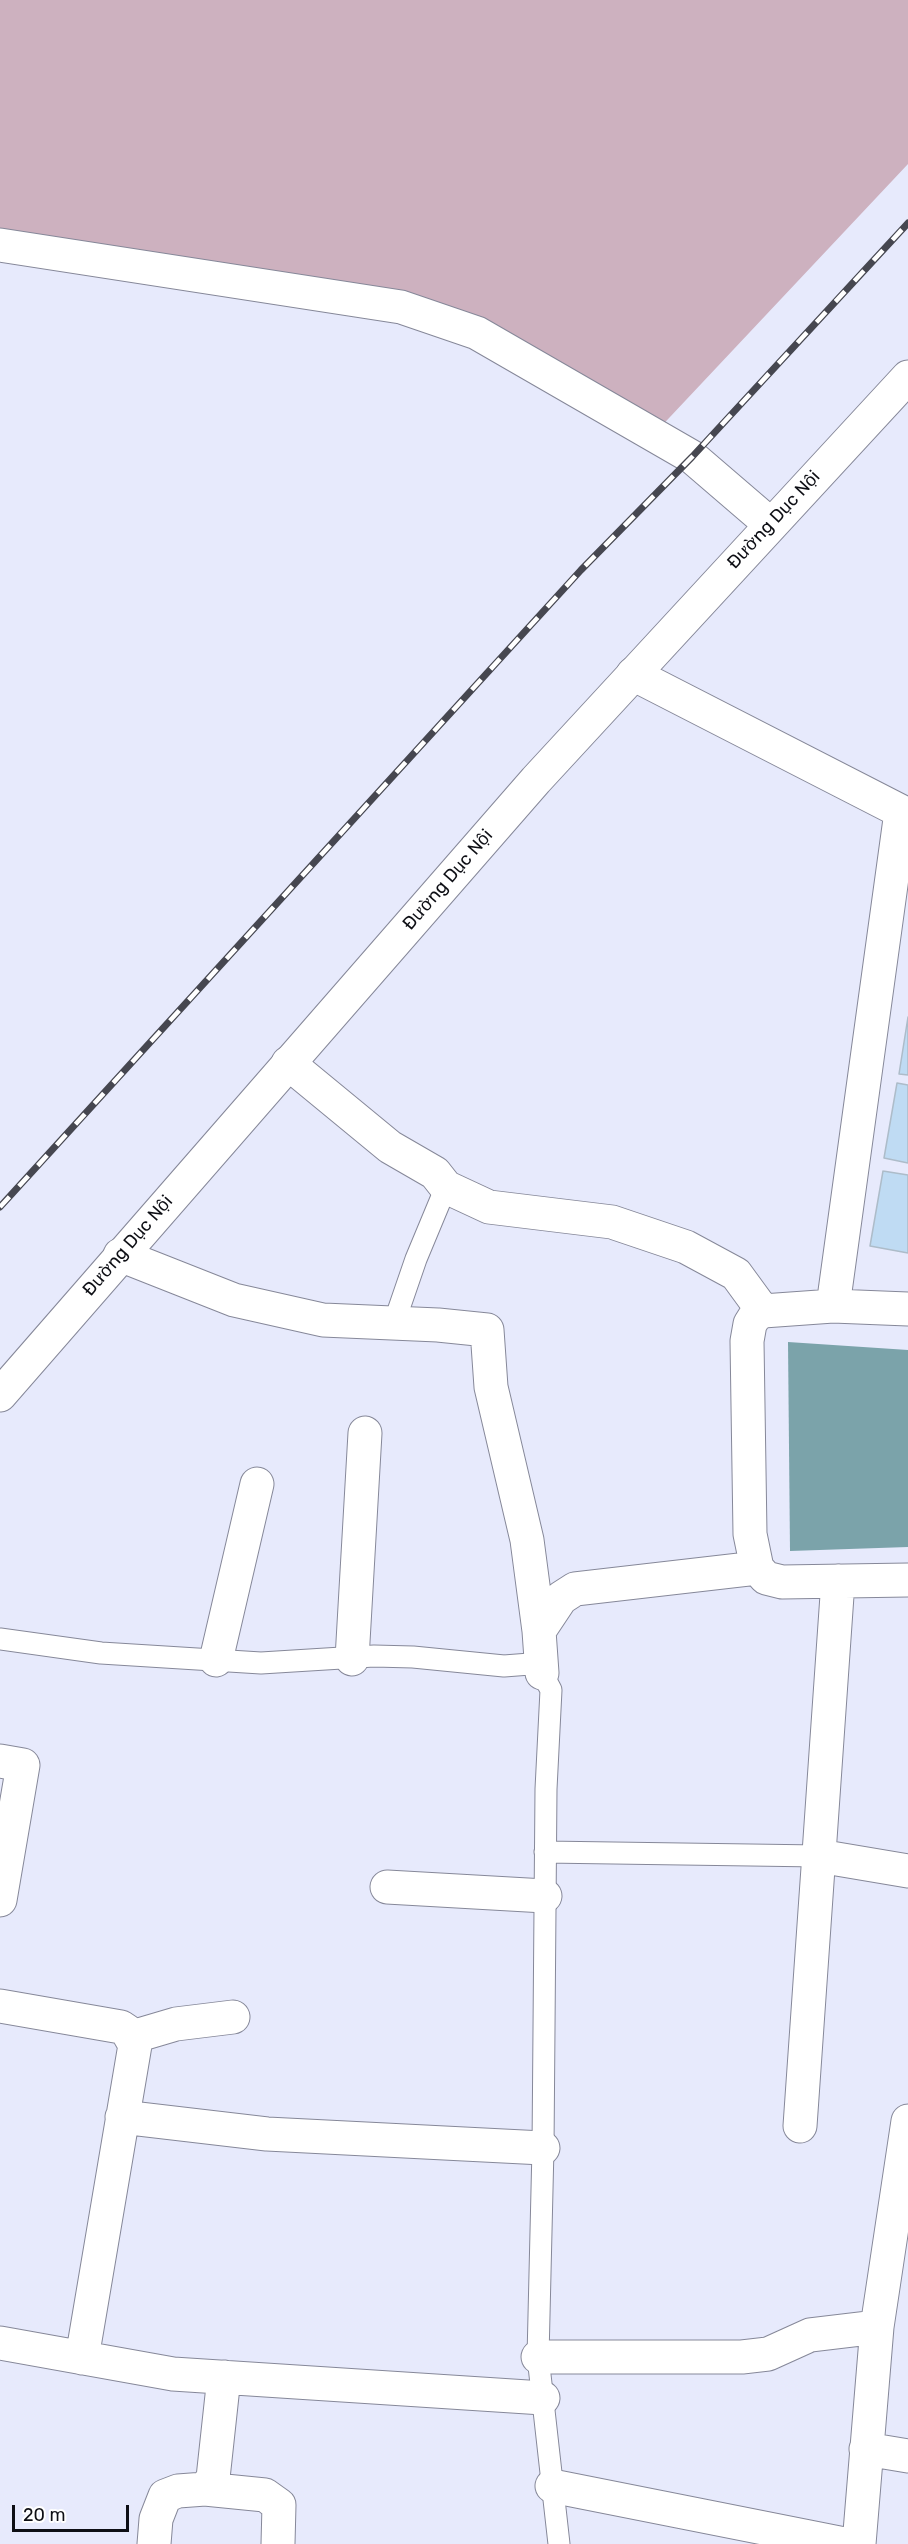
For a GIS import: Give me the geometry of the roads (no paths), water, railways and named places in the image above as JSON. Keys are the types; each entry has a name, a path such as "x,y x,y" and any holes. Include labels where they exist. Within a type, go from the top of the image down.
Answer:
{"street":[{"path":"0,245 401,307 477,333 692,457 770,524"},
{"name":"Đường Dục Nội","path":"0,1395 536,780 908,377"},
{"path":"633,674 904,814 833,1306"},
{"path":"288,1063 390,1147 435,1173 446,1187 489,1207 612,1222 687,1247 736,1274 763,1311"},
{"path":"120,1255 234,1300 323,1320 487,1330 491,1387 527,1540 542,1673"},
{"path":"908,1309 833,1306 763,1311 755,1316 750,1324 747,1341 750,1534 757,1568 766,1578 782,1582 908,1580"},
{"path":"352,1659 365,1433"},
{"path":"216,1660 257,1484"},
{"path":"539,1631 561,1598 575,1589 757,1568"},
{"path":"800,2126 838,1581"},
{"path":"0,1761 23,1766 0,1899"},
{"path":"819,1856 908,1871"},
{"path":"387,1887 545,1896"},
{"path":"0,2006 121,2027 132,2037 135,2045 82,2358"},
{"path":"132,2037 176,2024 233,2017"},
{"path":"122,2117 267,2134 543,2148"},
{"path":"859,2544 877,2327 902,2204 908,2121"},
{"path":"538,2356 751,2356 768,2354 810,2335 877,2327"},
{"path":"0,2343 173,2374 543,2398"},
{"path":"205,2489 213,2478 224,2377"},
{"path":"867,2449 908,2456"},
{"path":"552,2486 844,2544"},
{"path":"154,2544 156,2520 165,2496 178,2491 205,2489 265,2495 279,2505 278,2544"}],"lane":[{"path":"394,1323 416,1259 446,1187"},
{"path":"0,1639 101,1653 261,1663 374,1656 413,1657 504,1666 530,1664 542,1673 551,1690 545,1852 543,2148 538,2356 559,2544"},
{"path":"545,1852 819,1856"}],"railway":[{"path":"0,1207 581,570 692,457 908,223"}]}
